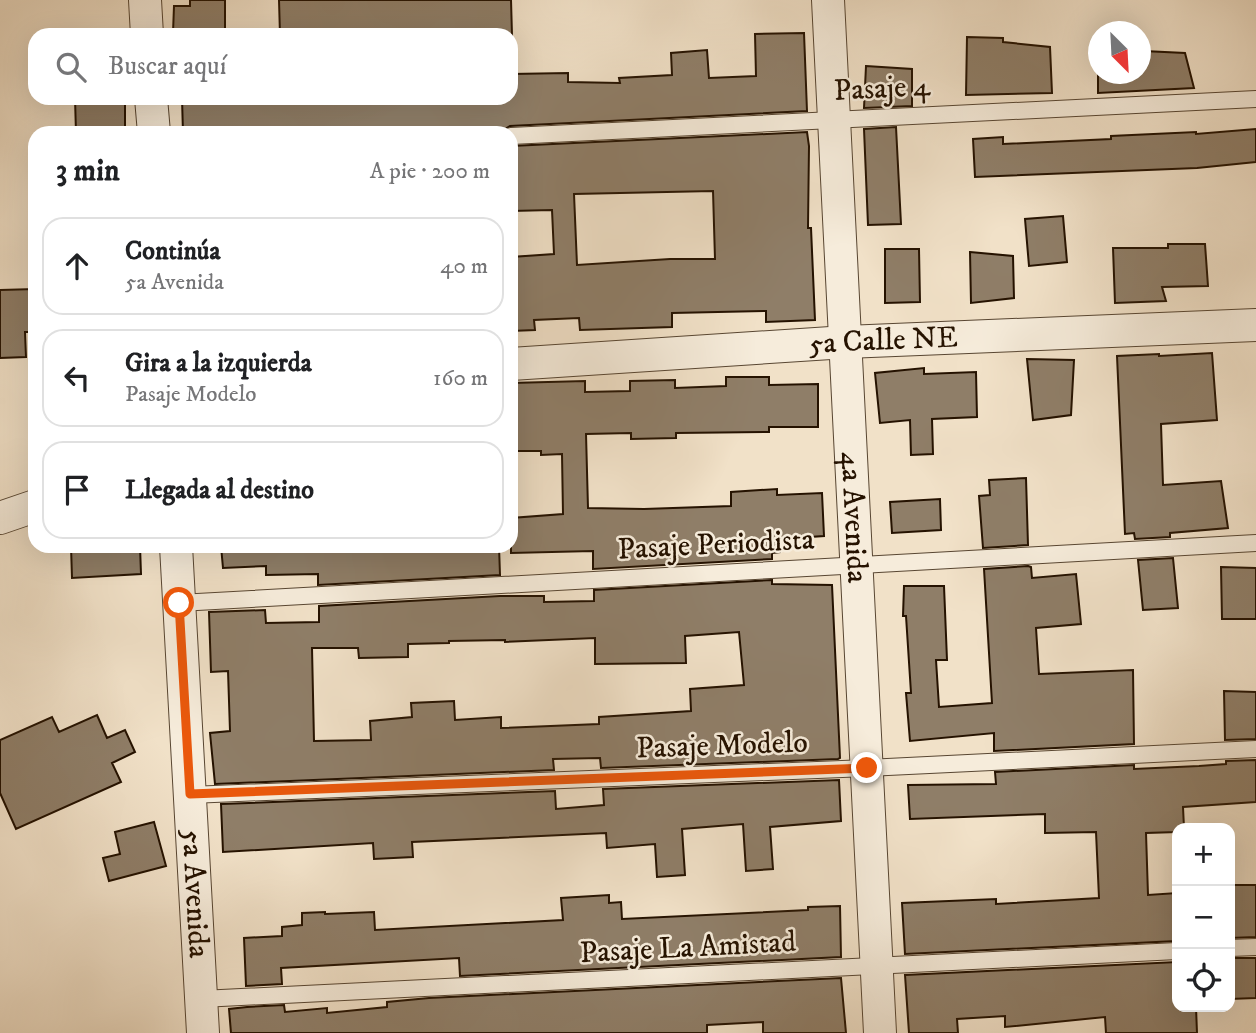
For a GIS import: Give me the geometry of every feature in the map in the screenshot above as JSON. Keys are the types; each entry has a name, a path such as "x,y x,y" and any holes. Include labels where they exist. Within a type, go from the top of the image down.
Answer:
{"street":[{"path":"145,0 147,28"},
{"name":"4a Avenida","path":"828,0 880,1033"},
{"path":"152,105 153,126"},
{"name":"5a Calle NE","path":"518,365 846,342 1256,325"},
{"name":"5a Avenida","path":"176,553 203,1033"}],"lane":[{"name":"Pasaje 4","path":"518,136 1256,99"},
{"name":"Pasaje Periodista","path":"179,603 1256,543"},
{"name":"Pasaje Modelo","path":"190,794 867,768 1256,748"},
{"path":"1235,948 1256,947"},
{"name":"Pasaje La Amistad","path":"201,999 1172,951"}],"building":[{"path":"190,0 225,0 225,28 173,28 174,6 190,6"},
{"path":"279,0 511,0 512,28 280,28"},
{"path":"804,33 807,111 510,126 183,126 182,105 518,105 518,74 568,73 568,82 620,83 619,78 672,75 671,53 707,50 709,78 756,76 755,34"},
{"path":"967,37 1003,38 1003,42 1050,47 1052,93 966,95"},
{"path":"1151,51 1185,53 1194,88 1098,93 1098,84 1151,84"},
{"path":"866,66 912,69 912,106 864,108"},
{"path":"75,105 125,105 125,126 76,126"},
{"path":"896,127 901,224 868,225 864,129"},
{"path":"1256,129 1256,162 1197,168 975,177 973,139 1003,137 1003,144"},
{"path":"807,132 808,228 811,228 815,320 766,322 766,311 672,313 672,327 580,330 579,318 534,320 535,330 518,331 518,257 554,254 552,210 518,211 518,146","holes":["713,191 715,259 577,265 574,194"]},
{"path":"1063,216 1067,262 1029,266 1025,219"},
{"path":"1168,244 1205,244 1208,286 1162,287 1166,301 1115,303 1113,248 1168,248"},
{"path":"885,249 919,249 920,302 885,303"},
{"path":"970,252 1013,256 1014,298 971,303"},
{"path":"28,289 26,357 0,358 0,290"},
{"path":"1212,353 1217,420 1161,424 1163,485 1221,481 1228,528 1170,533 1170,537 1135,539 1134,533 1125,534 1117,356"},
{"path":"1027,359 1074,360 1071,415 1033,420"},
{"path":"924,368 924,374 976,372 977,417 932,419 933,454 911,455 910,420 880,423 875,373"},
{"path":"726,377 769,377 769,385 818,384 818,427 769,427 769,432 676,433 676,438 631,439 631,433 586,434 588,508 731,506 731,492 777,489 777,495 822,493 824,536 780,539 780,552 772,553 772,559 593,569 593,551 518,553 518,517 563,514 562,454 541,455 541,451 518,451 518,383 585,381 585,392 630,391 630,381 675,380 675,388 726,386"},
{"path":"1026,478 1028,545 983,548 979,496 990,495 989,480"},
{"path":"940,499 941,530 892,533 890,502"},
{"path":"71,553 140,553 141,574 72,578"},
{"path":"222,553 499,553 500,575 318,585 318,574 266,575 266,566 223,568"},
{"path":"1173,558 1178,608 1143,610 1138,560"},
{"path":"1031,567 1032,578 1076,574 1081,624 1036,628 1039,674 1133,670 1134,744 994,751 994,733 910,741 906,693 911,693 906,616 903,616 904,586 944,586 947,660 936,660 939,707 992,703 984,569"},
{"path":"1221,567 1256,568 1256,619 1222,619"},
{"path":"772,580 772,584 832,585 840,758 601,768 600,758 553,759 554,770 215,784 210,733 230,731 228,671 211,672 209,612 265,610 266,623 319,622 319,606 500,596 544,596 544,602 594,601 594,590","holes":["739,632 744,685 690,689 691,711 599,717 599,724 501,728 501,717 455,720 454,701 411,703 412,717 370,721 371,740 314,741 312,648 358,648 359,658 408,657 408,644 595,638 595,664 686,663 685,636"]},
{"path":"1224,691 1256,692 1256,739 1225,740"},
{"path":"97,715 107,738 125,730 135,752 112,763 121,782 16,829 0,793 0,740 52,717 59,732"},
{"path":"1256,760 1256,802 1183,807 1184,823 1172,823 1172,832 1146,833 1148,895 1172,893 1172,941 905,954 902,903 996,899 996,904 1099,898 1096,832 1045,833 1045,814 910,819 908,785 996,784 995,772 1134,765 1134,769 1199,766 1226,764 1226,761"},
{"path":"839,780 841,821 770,827 773,869 746,871 743,824 682,829 685,875 657,877 655,844 607,848 606,833 412,842 413,857 374,859 373,843 223,852 221,804 555,791 556,809 604,805 603,789"},
{"path":"154,822 166,866 109,881 103,858 120,854 115,832"},
{"path":"1235,885 1256,885 1256,937 1235,938"},
{"path":"609,895 609,903 621,902 622,919 840,906 841,957 460,976 459,958 281,968 282,984 246,986 244,938 282,936 282,927 302,925 302,913 374,912 375,930 563,920 561,898"},
{"path":"1235,958 1256,958 1256,998 1235,999"},
{"path":"1172,962 1172,1012 1196,1012 1197,1033 1106,1033 1105,1017 1005,1027 1005,1016 957,1019 958,1033 909,1033 905,975"},
{"path":"841,978 846,1033 763,1033 763,1022 707,1025 707,1033 231,1033 229,1009 284,1005 285,1012 327,1008 327,1013 387,1007 387,1002 429,998"}],"route":[{"path":"179,603 190,794 867,768"}]}
